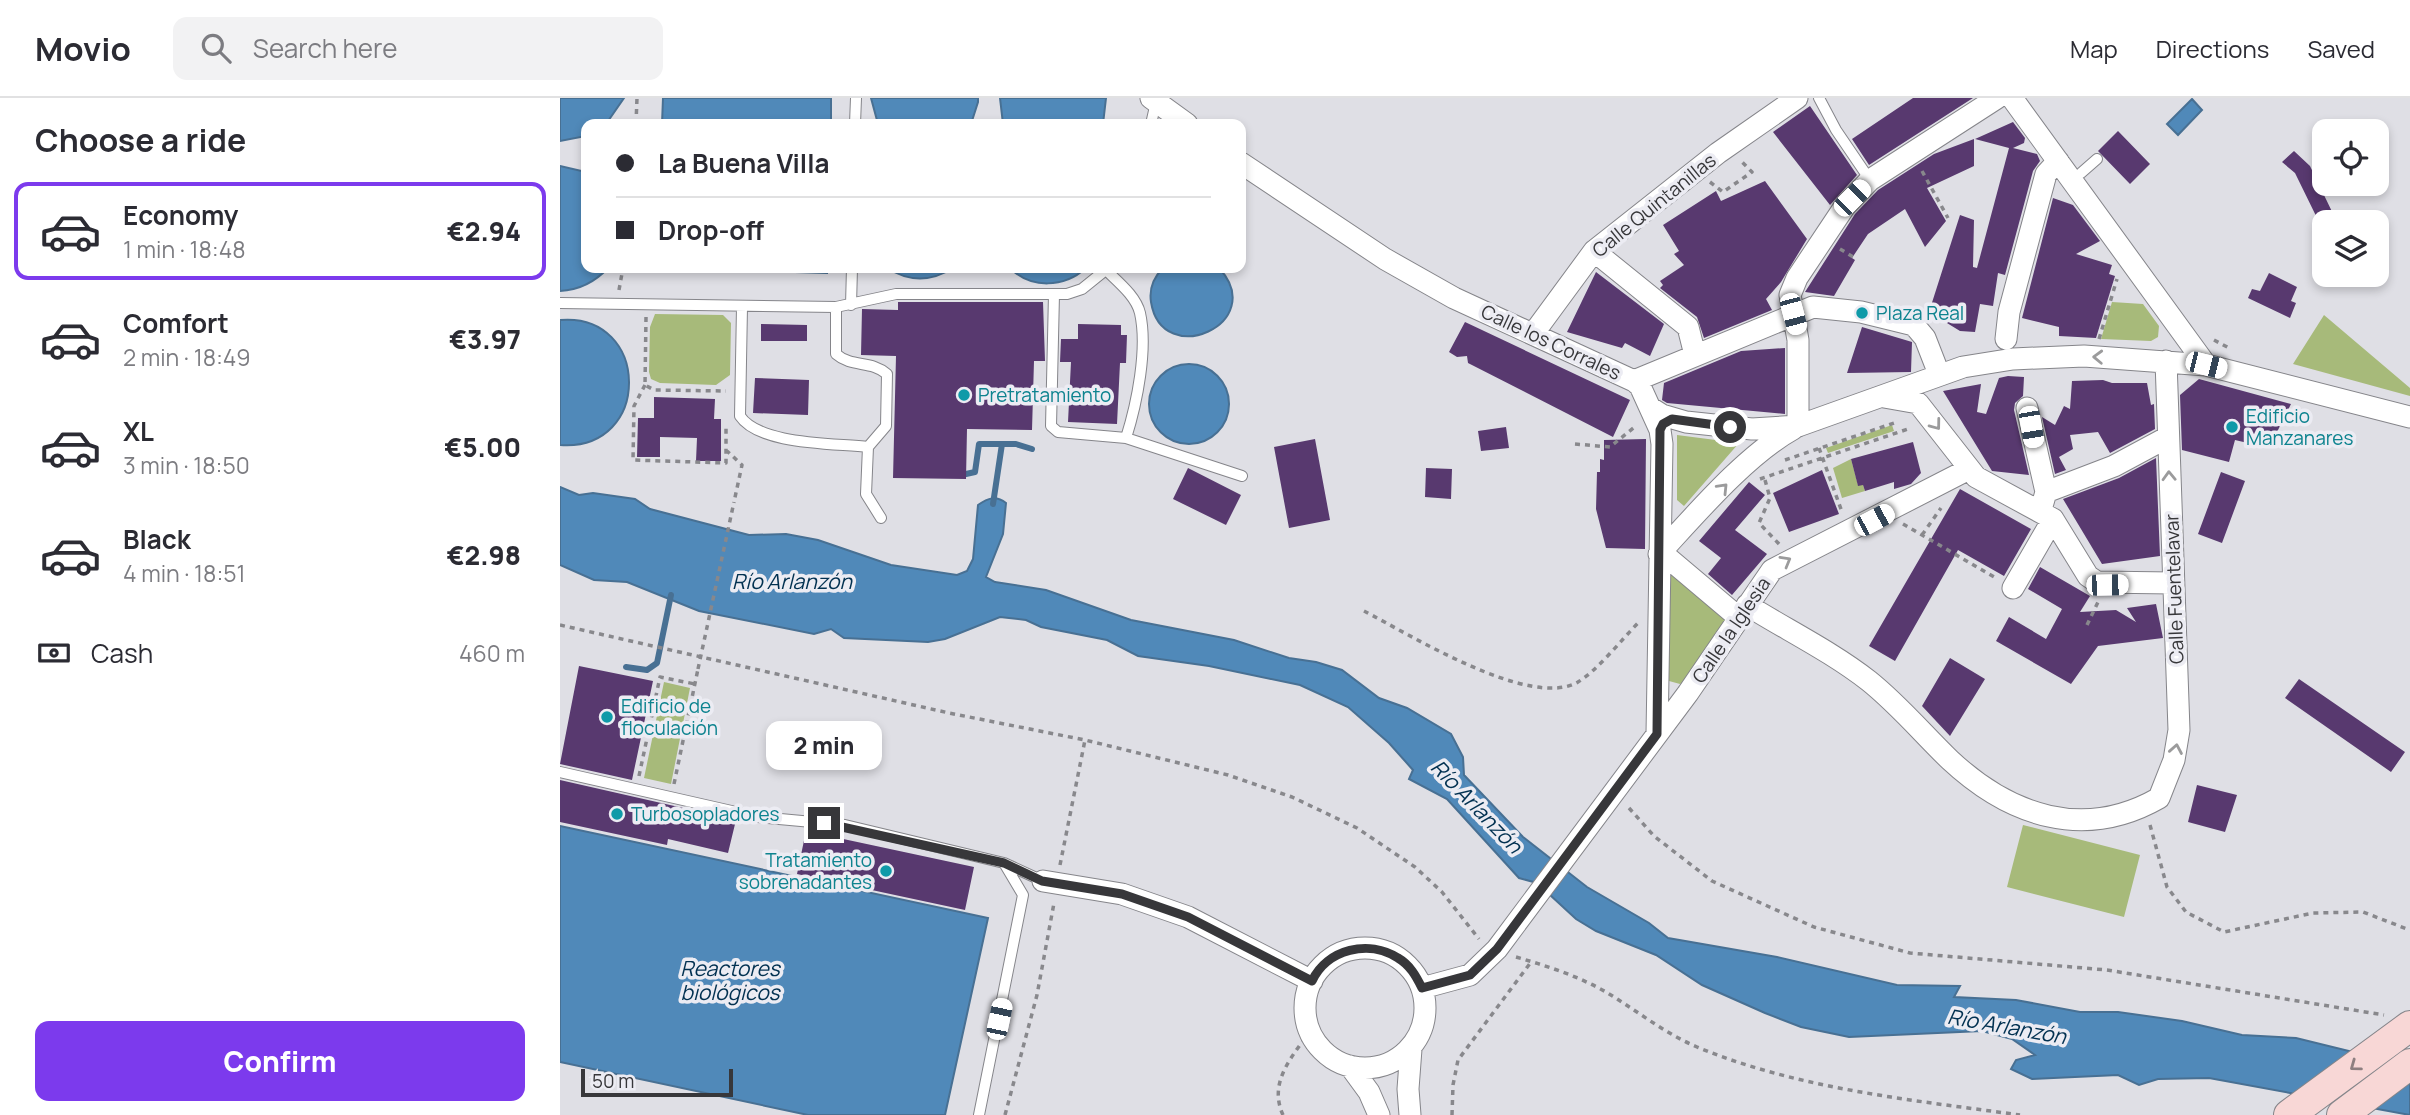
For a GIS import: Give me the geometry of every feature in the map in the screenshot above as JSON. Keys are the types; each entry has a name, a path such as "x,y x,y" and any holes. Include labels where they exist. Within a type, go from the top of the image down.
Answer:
{"main road":[{"path":"2289,1115 2398,1021"},
{"path":"2342,1115 2410,1064"}],"street":[{"name":"Calle Quintanillas","path":"1534,334 1594,251 1718,153 1797,98"},
{"path":"1798,426 1798,340 1792,288 1844,206 1870,180 1997,98"},
{"path":"2012,98 2206,365"},
{"path":"1154,100 1180,119"},
{"path":"2006,340 2009,312 2046,174 2058,161"},
{"name":"Calle los Corrales","path":"1246,166 1385,259 1454,298 1634,381 1657,419"},
{"path":"1594,251 1688,327 1695,355"},
{"path":"1634,381 1813,307 1832,308 1914,325 1925,338 1931,377"},
{"path":"1660,553 1772,440 1798,426 1931,377 1979,363 2084,356 2206,365 2410,418"},
{"name":"Calle Fuentelavar","path":"2145,806 2159,798 2166,787 2179,730 2166,361"},
{"path":"1931,377 1918,388 1918,403 1969,469 1984,482 2046,508"},
{"path":"1878,397 1918,403"},
{"path":"2027,408 2046,508 2088,576 2107,585 2173,583"},
{"path":"1657,734 1661,506 1657,419 1747,429 1798,426"},
{"path":"1747,429 1753,438 1754,457"},
{"path":"2012,588 2046,508 2168,437"},
{"name":"Calle la Iglesia","path":"1422,988 1470,975 1497,949 1688,693 1772,569 1874,520 1969,469"},
{"path":"1661,506 1669,517 1693,519"},
{"path":"1660,553 1742,611 1866,678 1952,762 2009,803 2057,820 2085,821 2115,816 2145,806"},
{"path":"1658,683 1670,696 1688,693"},
{"path":"1050,882 1122,894 1188,917 1312,981"},
{"path":"1379,1115 1369,1092 1350,1066 1322,1051 1310,1031 1305,1012 1312,981 1327,961 1344,952 1363,948 1382,950 1399,958 1413,971 1422,988 1426,1007 1423,1025 1411,1049 1408,1089 1410,1115"},
{"path":"1350,1066 1386,1065 1411,1049"}],"lane":[{"path":"855,119 856,98"},
{"path":"1819,98 1836,130 1870,180"},
{"path":"1152,119 1154,100"},
{"path":"2081,173 2097,159"},
{"path":"851,305 852,273"},
{"path":"560,303 836,307 896,294 1054,294 1082,289 1102,273"},
{"path":"1111,273 1131,296 1140,312 1137,404 1126,438"},
{"path":"1054,294 1051,426 1058,432 1126,438 1242,476"},
{"path":"742,307 740,416 748,427 767,436 868,447"},
{"path":"836,307 836,354 853,363 872,364 887,374 886,426 868,447 866,494 881,518"},
{"path":"560,772 758,817 845,825 1004,863 1050,882"},
{"path":"979,1115 1023,895 1004,863"}],"path":[{"path":"636,119 637,98"},
{"path":"1911,153 1948,218"},
{"path":"616,304 622,273"},
{"path":"2098,344 2119,274"},
{"path":"647,305 645,385 634,406 633,460 726,463 726,415"},
{"path":"645,385 654,390 741,391"},
{"path":"727,391 727,403"},
{"path":"1575,444 1611,447 1657,419"},
{"path":"1784,549 1759,523 1770,498 1765,480 1778,464 1903,420"},
{"path":"1823,458 1912,428 1909,424"},
{"path":"1819,448 1846,522"},
{"path":"671,797 742,465 726,450"},
{"path":"1899,521 2012,588"},
{"path":"2087,625 2102,594"},
{"path":"1364,611 1489,676 1541,688 1565,687 1579,681 1658,603"},
{"path":"560,625 949,713 1085,740 1228,775 1292,797 1357,828 1415,867 1441,892 1465,925"},
{"path":"636,788 660,677 695,684"},
{"path":"1005,1115 1037,995 1050,882 1085,740"},
{"path":"1613,794 1654,836 1712,881 1814,927 1910,953 2107,970 2398,1021"},
{"path":"2145,806 2167,887 2186,912 2204,923 2224,932 2313,913 2363,912 2407,929"},
{"path":"1497,949 1579,979 1604,991 1670,1034 1731,1059 1822,1084 2020,1115"},
{"path":"1452,1115 1452,1085 1458,1060 1531,962"},
{"path":"1283,1115 1279,1106 1280,1075 1310,1031"}],"green space":[{"path":"2112,302 2143,304 2159,326 2158,337 2151,341 2101,339"},
{"path":"655,314 723,315 731,323 730,375 716,385 660,383 651,379 650,327"},
{"path":"2324,315 2410,388 2410,396 2293,364"},
{"path":"1892,425 1894,431 1828,453 1826,448"},
{"path":"1677,435 1739,443 1684,506 1677,500"},
{"path":"1851,459 1858,485 1863,485 1865,491 1842,498 1833,468"},
{"path":"1668,569 1728,617 1685,681 1680,684 1669,681 1666,671"},
{"path":"664,682 690,688 671,784 644,778"},
{"path":"2023,825 2140,855 2124,917 2007,887"}],"water":[{"path":"560,98 624,98 609,119 581,119 581,137 560,141"},
{"path":"663,98 831,98 831,119 662,119"},
{"path":"871,98 978,98 973,119 877,119"},
{"path":"1000,98 1106,98 1104,119 1002,119"},
{"path":"2192,99 2202,110 2178,135 2167,124"},
{"path":"560,166 581,171 581,273 602,273 586,284 560,291"},
{"path":"895,273 945,273 928,278"},
{"path":"1016,273 1080,273 1068,279 1048,283 1037,283"},
{"path":"1159,273 1222,273 1231,288 1231,306 1223,321 1208,332 1191,336 1173,334 1159,323 1151,302 1155,279"},
{"path":"560,320 590,323 611,337 625,358 629,382 625,406 612,427 590,441 560,445"},
{"path":"1181,364 1197,364 1218,375 1229,396 1229,412 1218,433 1197,444 1181,444 1167,438 1155,426 1149,412 1149,396 1155,382 1167,370"},
{"name":"Río Arlanzón","path":"560,487 579,495 593,493 635,499 650,509 749,535 786,534 818,540 891,565 957,575 967,571 973,559 978,505 989,499 999,499 1006,503 1003,534 986,577 995,582 1046,590 1131,620 1234,640 1289,658 1342,670 1379,698 1407,708 1451,734 1463,757 1464,775 1523,837 1587,887 1649,923 1668,938 1777,957 1897,985 1960,986 1954,997 2016,1000 2080,1012 2118,1012 2182,1021 2242,1035 2296,1038 2410,1066 2410,1115 2209,1078 2158,1079 2139,1085 2118,1075 2032,1079 2011,1069 2016,1060 2035,1055 2012,1039 1982,1031 1849,1037 1801,1027 1702,985 1656,955 1596,931 1576,919 1537,883 1519,878 1447,799 1409,779 1413,770 1389,743 1348,707 1300,685 1209,666 1138,656 1107,640 1041,627 1026,620 1000,617 945,639 928,642 844,638 831,629 814,634 699,611 627,582 594,580 560,565"},
{"name":"Reactores biológicos","path":"560,826 988,918 945,1115 808,1115 560,1062"}],"building":[{"path":"1913,98 1973,98 1869,165 1852,139"},
{"path":"1810,106 1857,175 1830,205 1773,132"},
{"path":"2013,122 2025,138 2024,143 2013,148 2037,154 2040,161 2033,171 2005,275 1998,273 1993,306 1980,304 1975,332 1960,331 1929,312 1960,215 1974,220 1973,267 1977,268 2009,148 1975,139"},
{"path":"2118,131 2150,164 2130,184 2098,151"},
{"path":"1974,139 1974,166 1927,188 1946,221 1925,247 1905,209 1868,234 1852,258 1855,260 1834,296 1805,292 1855,214 1878,190 1934,154"},
{"path":"2294,151 2310,166 2312,196 2324,196 2331,210 2313,210 2295,173 2282,162"},
{"path":"1765,181 1807,239 1781,282 1766,299 1772,310 1704,338 1697,317 1660,288 1663,285 1660,281 1684,265 1674,254 1679,251 1663,225 1716,191 1721,201"},
{"path":"2053,198 2073,205 2100,241 2076,254 2112,265 2109,274 2115,276 2096,338 2059,336 2059,327 2022,318"},
{"path":"1596,272 1664,324 1650,356 1625,343 1622,348 1567,332"},
{"path":"2269,273 2297,287 2291,301 2296,303 2290,318 2248,298 2252,289 2260,291"},
{"name":"Pretratamiento","path":"898,302 1043,302 1045,361 1034,361 1032,430 967,429 966,479 893,478 896,356 861,355 862,309 898,310"},
{"path":"1465,322 1630,400 1613,437 1468,363 1467,356 1457,357 1449,352"},
{"path":"761,324 807,325 807,341 761,341"},
{"path":"1078,324 1121,325 1121,335 1127,335 1126,363 1120,363 1117,424 1068,422 1071,362 1060,362 1061,339 1078,339"},
{"path":"1862,327 1912,342 1911,372 1847,373"},
{"path":"1785,348 1785,414 1667,403 1662,400 1664,383 1741,351"},
{"path":"2024,377 2023,396 2015,403 2014,410 2029,475 1992,471 1943,391 1981,384 1977,412 1986,414 1999,378"},
{"path":"755,378 809,380 808,415 753,413"},
{"name":"Edificio Manzanares","path":"2199,379 2291,404 2269,448 2235,440 2229,462 2182,450 2180,395"},
{"path":"2103,380 2112,383 2147,383 2151,405 2154,404 2155,429 2110,453 2098,432 2070,435 2073,449 2059,457 2066,470 2055,474 2042,417 2055,425 2064,406 2070,409 2072,381"},
{"path":"654,397 715,399 714,419 721,419 721,461 696,461 697,438 660,437 660,457 637,457 638,418 654,418"},
{"path":"1506,427 1509,448 1481,451 1478,431"},
{"path":"1315,439 1330,520 1289,528 1274,447"},
{"path":"1646,439 1645,549 1606,548 1596,509 1597,472 1600,472 1600,459 1604,460 1604,440"},
{"path":"1913,442 1921,473 1911,484 1894,489 1894,482 1865,491 1863,485 1858,486 1851,459"},
{"path":"2156,458 2160,556 2102,564 2063,499 2119,478"},
{"path":"1188,468 1241,495 1226,525 1173,499"},
{"path":"1426,468 1452,469 1451,499 1425,497"},
{"path":"1822,470 1839,514 1789,532 1773,493"},
{"path":"2221,472 2245,481 2222,543 2198,534"},
{"path":"1749,482 1765,495 1735,530 1767,554 1732,595 1708,574 1721,558 1699,541"},
{"path":"1960,489 2031,529 2004,576 1958,550 1895,661 1869,646"},
{"path":"2040,567 2090,596 2080,612 2116,610 2136,622 2127,608 2156,604 2163,638 2098,646 2071,684 1996,641 2009,617 2046,639 2062,609 2028,589"},
{"path":"1950,658 1985,679 1950,736 1922,706"},
{"name":"Edificio de floculación","path":"579,666 653,681 632,780 560,764"},
{"path":"2299,679 2405,752 2391,772 2285,698"},
{"name":"Turbosopladores","path":"560,780 736,820 728,853 668,839 667,845 560,822"},
{"path":"2197,785 2237,795 2225,832 2188,822"},
{"name":"Tratamiento sobrenadantes","path":"806,831 974,867 965,910 797,874"}],"waterway":[{"path":"966,474 975,472 979,444 1016,444 1032,449"},
{"path":"993,504 1002,444"},
{"path":"626,667 647,670 657,663 671,595"}],"place":[{"name":"Plaza Real","path":"1862,313"},
{"name":"Pretratamiento","path":"964,395"},
{"name":"Edificio Manzanares","path":"2232,427"},
{"name":"Edificio de floculación","path":"607,717"},
{"name":"Turbosopladores","path":"617,814"},
{"name":"Tratamiento sobrenadantes","path":"886,871"}],"route":[{"path":"824,823 845,825 1004,863 1042,881 1122,894 1188,917 1267,955 1312,981 1327,961 1344,952 1363,948 1382,950 1399,958 1413,971 1422,988 1470,975 1514,928 1657,734 1662,444 1660,430 1663,424 1672,419 1730,427"}]}
